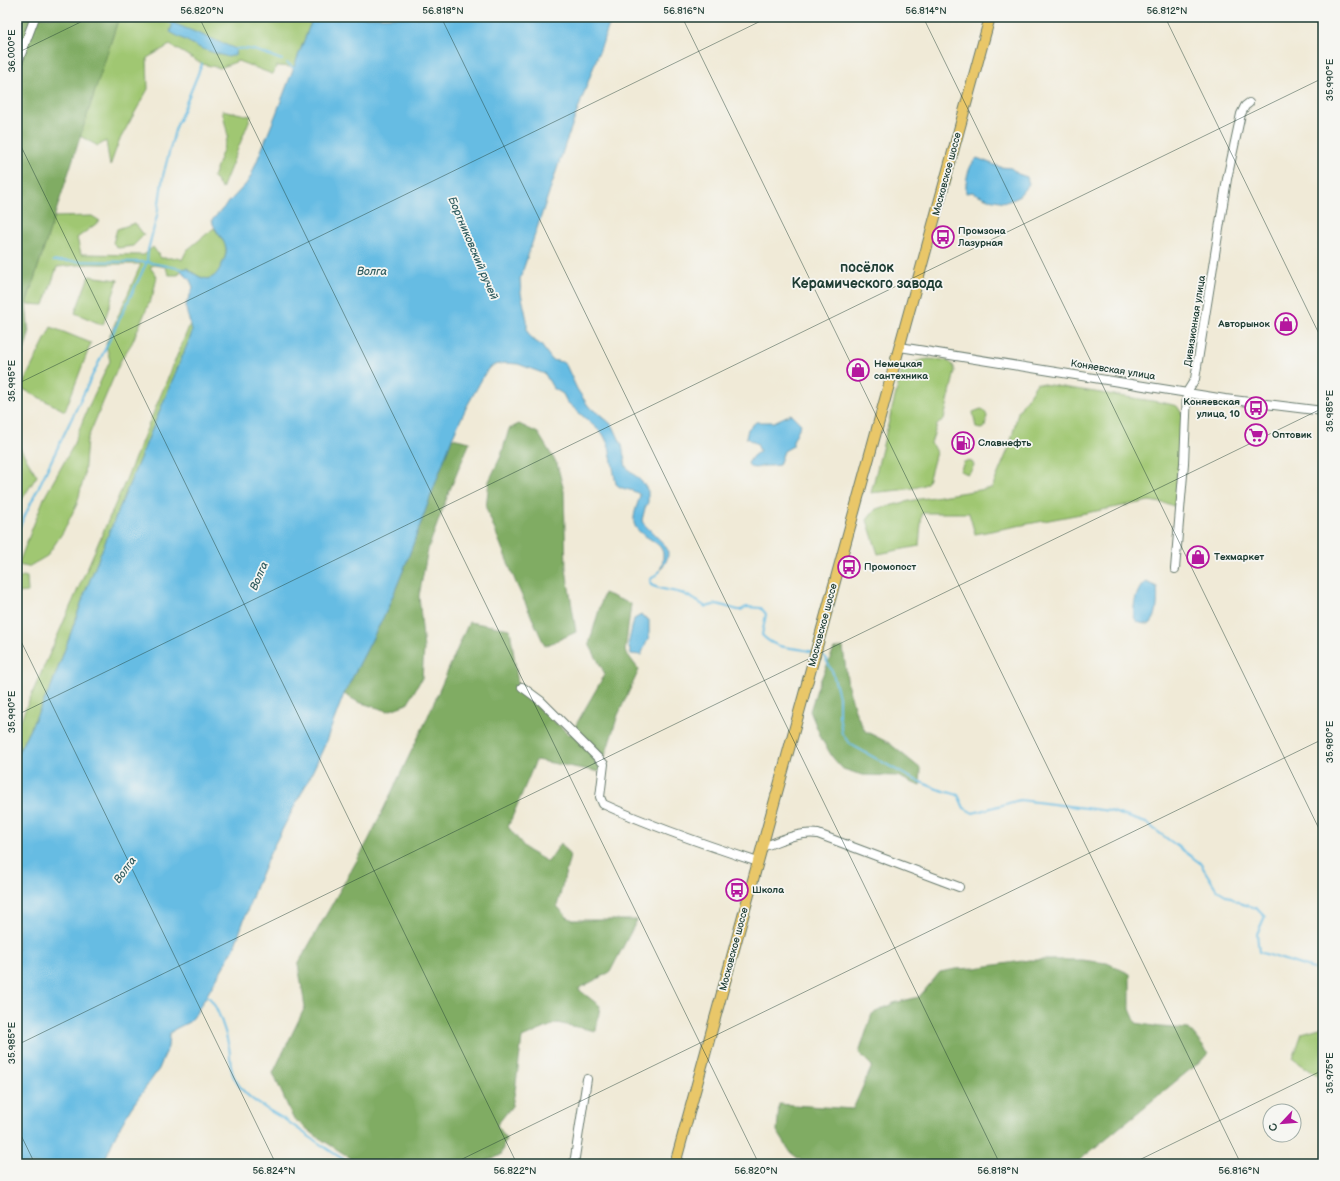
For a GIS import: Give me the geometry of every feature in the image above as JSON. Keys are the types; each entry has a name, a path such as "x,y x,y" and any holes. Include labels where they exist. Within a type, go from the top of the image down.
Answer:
{"main road":[{"name":"Московское шоссе","path":"675,1164 990,17"}],"street":[{"path":"17,65 35,17"},
{"name":"Дивизионная улица","path":"1175,569 1184,462 1187,392 1196,379 1227,179 1241,114 1245,106 1249,103"},
{"name":"Коняевская улица","path":"900,347 1257,404 1323,411"},
{"path":"522,687 541,701 604,764 600,797 603,804 696,841 758,862"},
{"path":"762,847 809,832 862,849 959,887"},
{"path":"574,1164 586,1079"}],"green space":[{"path":"17,17 119,17 26,304 29,334 17,375"},
{"path":"119,17 313,17 294,67 277,66 272,74 238,61 220,68 202,64 170,45 147,58 148,89 119,141 110,166 106,141 98,146 80,136"},
{"path":"222,110 251,116 222,189 213,177 228,136"},
{"path":"92,216 100,221 77,238 81,254 144,255 153,247 161,258 179,258 182,260 187,250 214,228 225,244 226,254 218,272 210,278 197,275 187,268 182,269 178,275 169,275 165,267 154,265 150,267 157,277 153,294 132,343 121,360 87,440 84,477 77,504 63,532 47,556 28,567 18,565 44,498 72,448 87,410 110,361 106,344 141,264 88,264 57,267 44,305 26,304 54,217"},
{"path":"135,223 144,235 133,246 118,248 113,243 117,229"},
{"path":"89,276 118,280 103,325 75,313"},
{"path":"190,324 192,333 84,595 51,687 17,755 17,728 125,482"},
{"path":"51,327 91,343 65,411 21,388"},
{"path":"929,359 945,360 952,364 955,371 944,419 937,425 931,443 936,452 928,482 918,487 871,493 902,369 915,362"},
{"path":"1037,383 1177,406 1183,415 1176,505 1173,506 1149,501 975,534 969,513 922,513 919,546 878,554 867,520 876,509 914,500 992,488 1010,445 1018,412"},
{"path":"981,409 984,410 987,416 985,427 981,429 976,428 973,412"},
{"path":"519,424 538,433 557,464 564,491 566,569 576,632 545,646 516,583 486,508 489,481 501,456 509,429"},
{"path":"452,438 470,442 449,492 428,549 419,596 424,649 422,678 407,704 388,711 358,702 344,694 387,610 405,566"},
{"path":"17,443 37,476 17,507"},
{"path":"964,462 972,462 974,465 968,474 960,471"},
{"path":"23,576 27,577 28,592 17,593 17,580"},
{"path":"604,593 631,604 625,651 639,670 618,715 600,772 536,760 508,827 527,850 548,862 561,843 570,856 557,906 567,917 573,920 637,920 610,972 578,989 600,1006 596,1031 557,1023 522,1038 512,1106 497,1125 506,1138 501,1155 479,1164 360,1164 316,1136 293,1118 273,1073 305,1007 298,964 368,841 425,723 469,622 510,629 519,691 570,735 605,674 589,644"},
{"path":"843,647 848,687 856,713 865,731 889,743 921,769 920,786 897,776 862,775 843,769 833,758 822,740 810,711 818,686 834,649"},
{"path":"1029,960 1081,960 1107,963 1130,974 1130,1009 1136,1023 1160,1027 1189,1029 1209,1054 1075,1164 806,1164 791,1153 777,1131 779,1104 853,1109 872,1066 859,1053 872,1014 894,1003 919,997 940,972"},
{"path":"1323,1027 1323,1079 1293,1059 1302,1033"}],"water":[{"name":"Волга","path":"313,17 612,17 566,142 520,279 521,293 527,320 527,331 532,339 541,345 552,360 562,362 566,365 577,389 589,407 613,426 622,445 626,467 643,483 648,491 648,502 642,520 643,523 665,545 668,556 659,573 663,561 660,547 640,532 634,523 635,512 640,495 616,484 610,451 603,434 567,402 563,394 553,388 545,374 518,364 505,363 494,365 487,370 467,406 452,438 405,566 387,610 344,694 323,749 310,777 271,851 256,886 234,948 207,995 193,1018 169,1034 168,1047 159,1069 131,1108 116,1134 103,1164 17,1164 17,755 51,687 84,595 192,333 186,308 193,287 190,280 182,272 182,269 187,268 206,279 214,276 222,264 226,255 226,248 212,220 250,178"},
{"path":"173,23 236,49 235,55 228,57 202,49 170,32"},
{"path":"977,158 1000,167 1011,168 1018,174 1027,177 1029,184 1017,198 1006,202 988,199 972,192 966,193 968,174 971,165"},
{"path":"791,414 801,424 793,441 793,446 784,451 779,465 756,468 750,467 748,463 753,456 760,451 757,444 746,438 748,429 756,422 774,422"},
{"path":"1146,582 1157,587 1156,612 1153,621 1150,624 1138,622 1134,615 1134,604 1138,593 1140,588"},
{"path":"641,615 649,620 649,637 641,655 631,654 628,645 634,619"}],"waterway":[{"path":"158,17 173,23"},
{"path":"236,49 242,48 253,50 282,60"},
{"path":"287,63 294,68"},
{"path":"17,532 147,262 148,250 157,216 163,176 175,130 202,64"},
{"path":"53,261 147,262 182,269 185,271"},
{"name":"Бортниковский ручей","path":"660,571 650,580 651,585 684,594 706,607 717,604 738,610 746,607 761,608 766,614 762,635 773,644 813,652"},
{"name":"Бортниковский ручей","path":"819,654 824,656 833,673 839,697 839,715 842,734 850,744 909,777 937,789 958,795 964,808 973,813 1020,800 1110,811 1146,823 1200,863 1217,890 1240,903 1258,909 1265,916 1257,934 1259,952 1323,972"},
{"path":"205,994 217,1010 226,1034 232,1073 244,1092 257,1103 287,1121 351,1164"}],"place":[{"name":"Промзона Лазурная","path":"943,237"},
{"name":"Авторынок","path":"1286,324"},
{"name":"Немецкая сантехника","path":"858,370"},
{"name":"Коняевская улица, 10","path":"1256,408"},
{"name":"Оптовик","path":"1256,435"},
{"name":"Славнефть","path":"963,443"},
{"name":"Техмаркет","path":"1198,557"},
{"name":"Промопост","path":"849,567"},
{"name":"Школа","path":"737,890"}],"district":[{"name":"посёлок Керамического завода","path":"867,276"}]}
